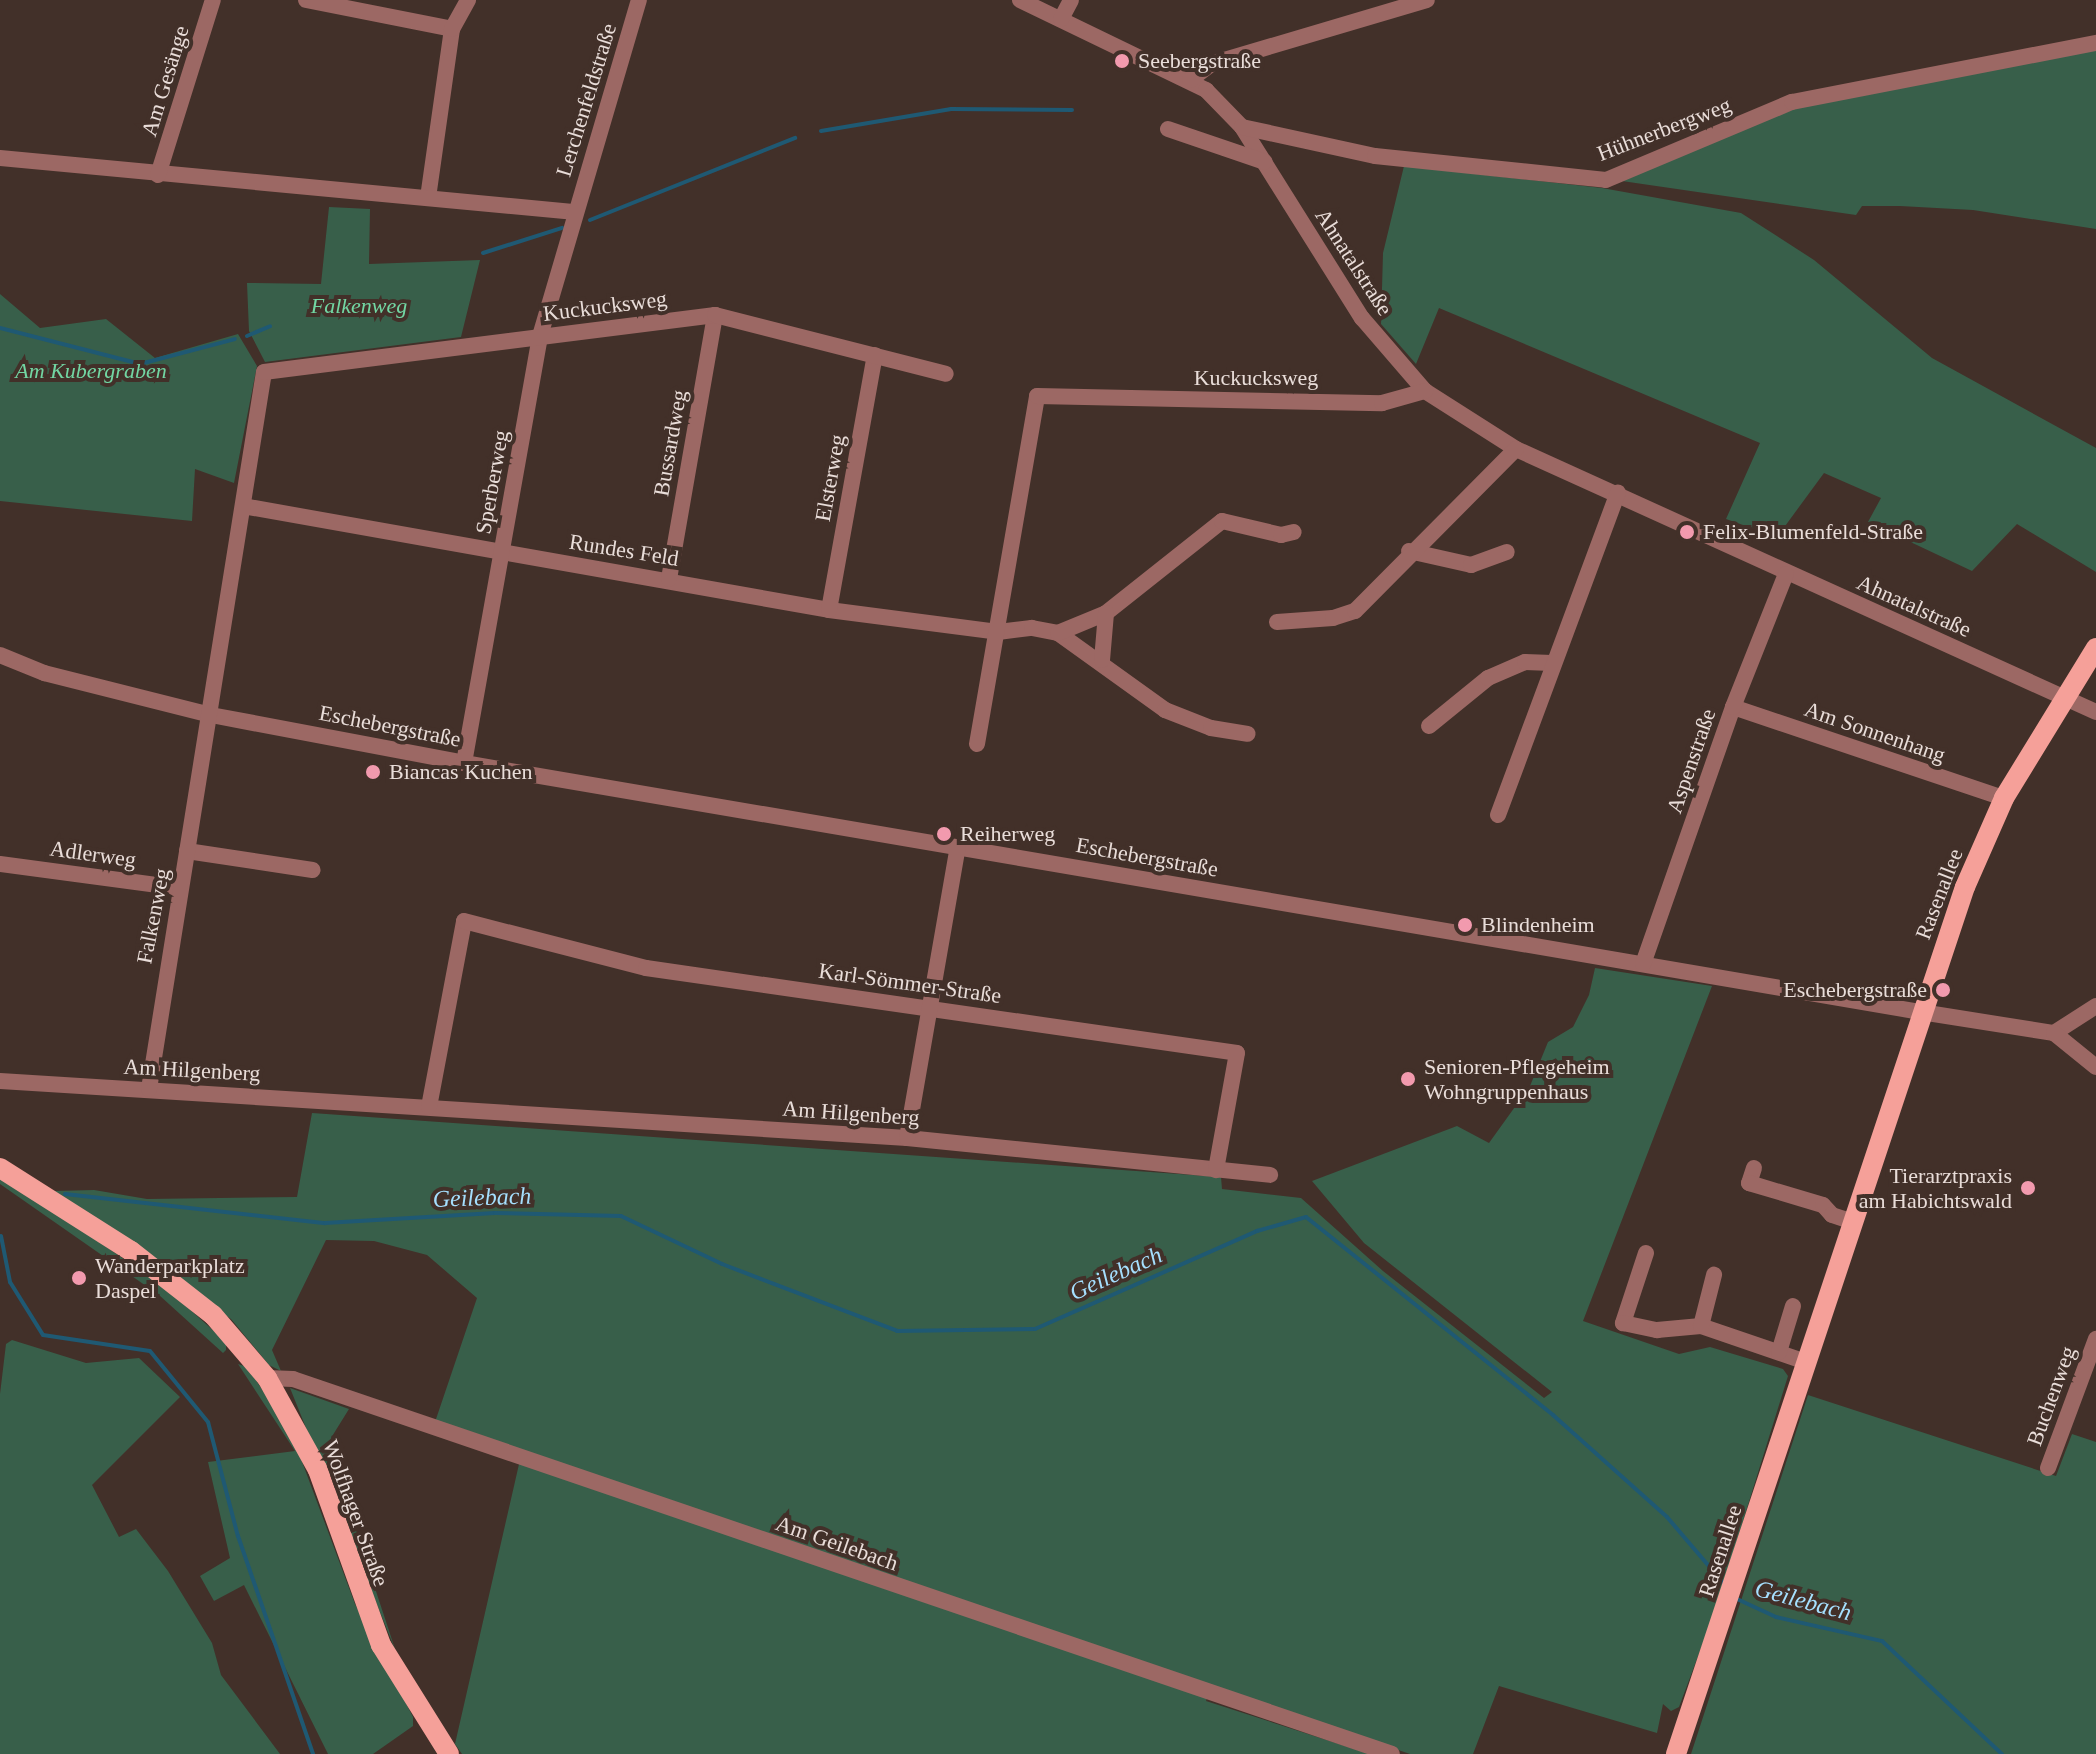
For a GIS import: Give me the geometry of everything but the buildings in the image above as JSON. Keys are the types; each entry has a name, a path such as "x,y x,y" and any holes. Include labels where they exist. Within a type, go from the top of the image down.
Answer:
{"main road":[{"name":"Rasenallee","path":"1676,1754 1921,1012 2004,798 2096,648"},
{"name":"Wolfhager Straße","path":"0,1168 131,1251 213,1315 267,1378 318,1470 381,1645 449,1754"}],"street":[{"name":"Am Gesänge","path":"158,175 213,0"},
{"path":"306,0 452,29"},
{"path":"428,197 452,29 468,0"},
{"name":"Lerchenfeldstraße","path":"575,212 639,0"},
{"name":"Ahnatalstraße","path":"1020,0 1190,80 1242,127 1362,318 1425,391 1516,449 1678,520 1702,525 1716,539 1786,574 2096,712"},
{"path":"1061,19 1071,0"},
{"path":"1190,80 1211,64 1425,0"},
{"name":"Hühnerbergweg","path":"1242,127 1375,156 1606,180 1792,102 2096,43"},
{"path":"1168,129 1265,162"},
{"path":"0,158 575,212"},
{"name":"Sperberweg","path":"464,763 540,336 575,212"},
{"name":"Kuckucksweg","path":"264,372 715,315 946,374"},
{"name":"Bussardweg","path":"669,579 715,315"},
{"name":"Elsterweg","path":"829,610 875,355"},
{"name":"Falkenweg","path":"149,1089 264,372"},
{"name":"Kuckucksweg","path":"998,632 1037,396 1382,403 1425,391"},
{"path":"1277,622 1333,618 1355,611 1409,551 1429,539 1516,449"},
{"path":"1498,815 1552,663 1618,493"},
{"name":"Rundes Feld","path":"243,506 669,579 829,610 998,632 1032,628 1058,633"},
{"path":"1058,633 1106,613 1222,521 1281,535 1294,532"},
{"path":"1409,551 1471,565 1507,552"},
{"name":"Aspenstraße","path":"1643,964 1733,707 1786,574"},
{"path":"1102,660 1106,613"},
{"path":"977,744 998,632"},
{"path":"1058,633 1102,660 1165,710 1211,728 1248,734"},
{"name":"Eschebergstraße","path":"0,655 44,673 211,715 464,763 2054,1033"},
{"path":"1429,726 1488,678 1525,662 1552,663"},
{"name":"Am Sonnenhang","path":"1733,707 2004,798"},
{"path":"907,1138 958,847"},
{"path":"187,851 313,870"},
{"name":"Adlerweg","path":"0,864 180,888"},
{"name":"Karl-Sömmer-Straße","path":"429,1107 464,921 646,968 1237,1053 1216,1170"},
{"path":"2096,1006 2054,1033 2096,1067"},
{"name":"Am Hilgenberg","path":"0,1081 907,1138 1270,1175"},
{"path":"1754,1168 1749,1183 1823,1205 1832,1215 1853,1222"},
{"path":"1646,1253 1623,1323 1657,1330 1701,1326 1806,1362"},
{"path":"1701,1326 1714,1275"},
{"path":"1779,1352 1793,1306"},
{"name":"Buchenweg","path":"2048,1468 2096,1339"},
{"name":"Am Geilebach","path":"267,1378 293,1379 1392,1754"}],"green space":[{"path":"2096,48 2096,229 1973,210 1862,206 1856,215 1615,180 1801,102"},
{"path":"1404,166 1602,188 1741,213 1814,260 1932,358 2096,448 2096,572 2017,524 1972,571 1868,522 1881,498 1824,473 1777,537 1726,519 1760,443 1439,308 1416,364 1381,324 1383,253"},
{"name":"Falkenweg","path":"329,207 370,209 369,264 480,260 461,337 265,362 249,331 247,283 321,284"},
{"name":"Am Kubergraben","path":"0,294 40,328 106,319 155,358 238,334 257,366 234,483 195,469 192,521 0,501"},
{"path":"1595,968 1712,986 1583,1321 1679,1354 1710,1347 1783,1369 1788,1376 1716,1608 1679,1707 1671,1711 1663,1704 1657,1733 1499,1686 1473,1754 1410,1754 1211,1687 1206,1701 1370,1754 462,1754 455,1744 522,1451 435,1422 477,1298 427,1255 374,1241 326,1240 272,1350 281,1371 269,1365 231,1319 54,1191 94,1190 147,1199 297,1197 312,1113 1221,1177 1222,1189 1301,1198 1383,1271 1544,1398 1552,1392 1364,1243 1312,1181 1457,1126 1489,1143 1530,1086 1548,1042 1573,1027 1589,995"},
{"path":"0,1174 166,1288 226,1342 226,1350 223,1353 159,1295 0,1184"},
{"path":"12,1340 86,1363 139,1358 180,1397 92,1485 119,1537 136,1529 168,1571 212,1643 221,1675 280,1754 0,1754 0,1394 6,1344"},
{"path":"238,1364 247,1367 291,1432 355,1604 413,1717 413,1726 373,1754 328,1754 244,1585 214,1601 200,1576 230,1558 208,1462 295,1451"},
{"path":"290,1388 349,1409 331,1438 343,1491 396,1652"},
{"path":"1808,1395 2056,1476 2072,1434 2096,1442 2096,1754 1691,1754"}],"waterway":[{"path":"821,131 951,109 1072,110"},
{"path":"590,220 795,138"},
{"path":"483,253 562,228"},
{"path":"247,336 270,326"},
{"path":"0,328 140,364 235,339"},
{"name":"Geilebach","path":"65,1194 325,1223 495,1213 621,1216 722,1264 897,1331 1035,1329 1257,1231 1306,1217 1553,1415 1667,1517 1726,1586"},
{"path":"1,1236 10,1282 43,1335 150,1351 208,1422 238,1536 313,1754"},
{"name":"Geilebach","path":"1737,1599 1776,1617 1882,1641 2002,1754"}],"place":[{"name":"Seebergstraße","path":"1122,61"},
{"name":"Felix-Blumenfeld-Straße","path":"1687,532"},
{"name":"Biancas Kuchen","path":"373,772"},
{"name":"Reiherweg","path":"944,834"},
{"name":"Blindenheim","path":"1465,925"},
{"name":"Eschebergstraße","path":"1943,990"},
{"name":"Senioren-Pflegeheim Wohngruppenhaus","path":"1408,1079"},
{"name":"Tierarztpraxis am Habichtswald","path":"2028,1188"},
{"name":"Wanderparkplatz Daspel","path":"79,1278"}]}
